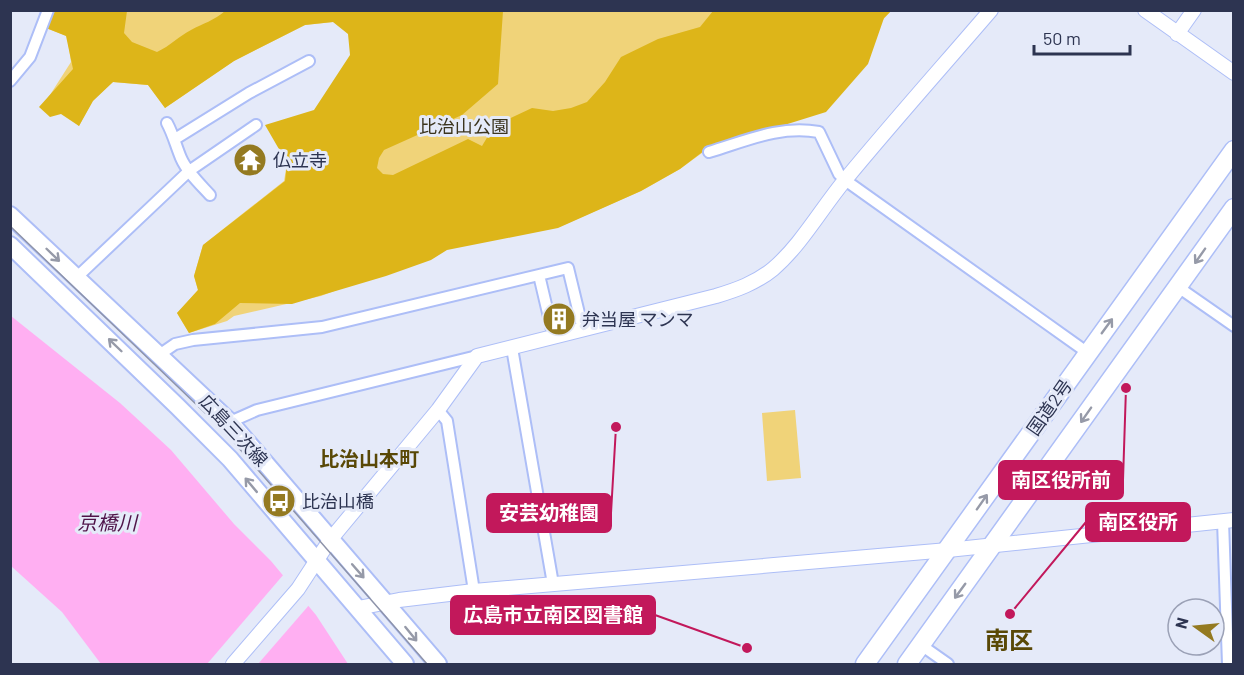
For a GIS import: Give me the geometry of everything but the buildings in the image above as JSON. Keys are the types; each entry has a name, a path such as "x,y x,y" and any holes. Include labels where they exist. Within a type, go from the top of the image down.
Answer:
{"highway":[{"name":"国道2号","path":"866,664 1233,150"},
{"name":"国道2号","path":"907,664 1233,208"}],"main road":[{"name":"広島三次線","path":"10,214 230,422 438,664"},
{"name":"広島三次線","path":"10,245 222,452 405,664"}],"street":[{"path":"10,81 30,57 48,10"},
{"path":"230,422 257,410 716,296 738,290 758,280 787,255 845,180 991,10"},
{"path":"1145,10 1233,73"},
{"path":"1177,34 1194,10"},
{"path":"175,139 249,93 309,61"},
{"path":"167,123 181,159 210,195"},
{"path":"76,278 189,171 256,125"},
{"path":"709,152 775,132 798,128 819,132 839,174 845,180 1088,353"},
{"path":"159,355 175,344 193,339 322,327 568,268 583,330"},
{"path":"539,275 552,330"},
{"path":"1178,287 1233,326"},
{"path":"512,348 553,584"},
{"path":"233,664 298,589 330,540 438,410 477,356"},
{"path":"438,410 447,421 474,591"},
{"path":"358,608 474,591 948,549 1228,521 1228,664"},
{"path":"921,645 948,664"}],"green space":[{"name":"比治山公園","path":"52,10 891,11 879,24 680,169 641,191 559,227 446,249 321,296 234,316 227,321 189,333 177,313 198,290 194,276 203,245 284,181 287,163 348,70 356,29 333,22 305,25 234,61 165,108 148,85 113,82 93,100 79,126 48,98 71,62 67,36 46,28"},
{"path":"795,410 801,478 767,481 762,413"}],"shaded area":[{"name":"比治山公園","path":"51,11 127,11 124,33 132,42 157,52 225,11 503,11 498,84 462,115 384,150 377,168 383,174 393,175 468,139 482,146 494,126 532,108 553,111 587,102 605,82 621,57 658,39 700,27 713,11 891,11 884,18 868,64 826,112 705,150 680,169 641,191 558,228 447,250 431,260 386,276 292,304 240,303 215,324 189,333 177,313 198,290 194,276 203,245 285,181 287,163 265,125 314,110 350,55 348,34 333,22 305,25 234,61 165,108 148,85 113,82 93,101 79,126 61,114 50,117 39,107 73,69 66,36 46,28"}],"water":[{"name":"京橋川","path":"11,316 120,403 171,450 234,524 271,561 316,615 348,664 101,664 62,612 11,566"}],"pier":[{"path":"284,574 310,604 258,664 207,664"}],"tram line":[{"path":"10,226 224,431 427,664"}],"place":[{"name":"仏立寺","path":"250,160"},
{"name":"弁当屋 マンマ","path":"559,319"},
{"name":"南区役所前","path":"1126,388"},
{"name":"安芸幼稚園","path":"616,427"},
{"name":"比治山橋","path":"279,501"},
{"name":"南区役所","path":"1010,614"},
{"name":"広島市立南区図書館","path":"747,648"}],"district":[{"name":"比治山本町","path":"369,458"},
{"name":"南区","path":"1009,639"}]}
